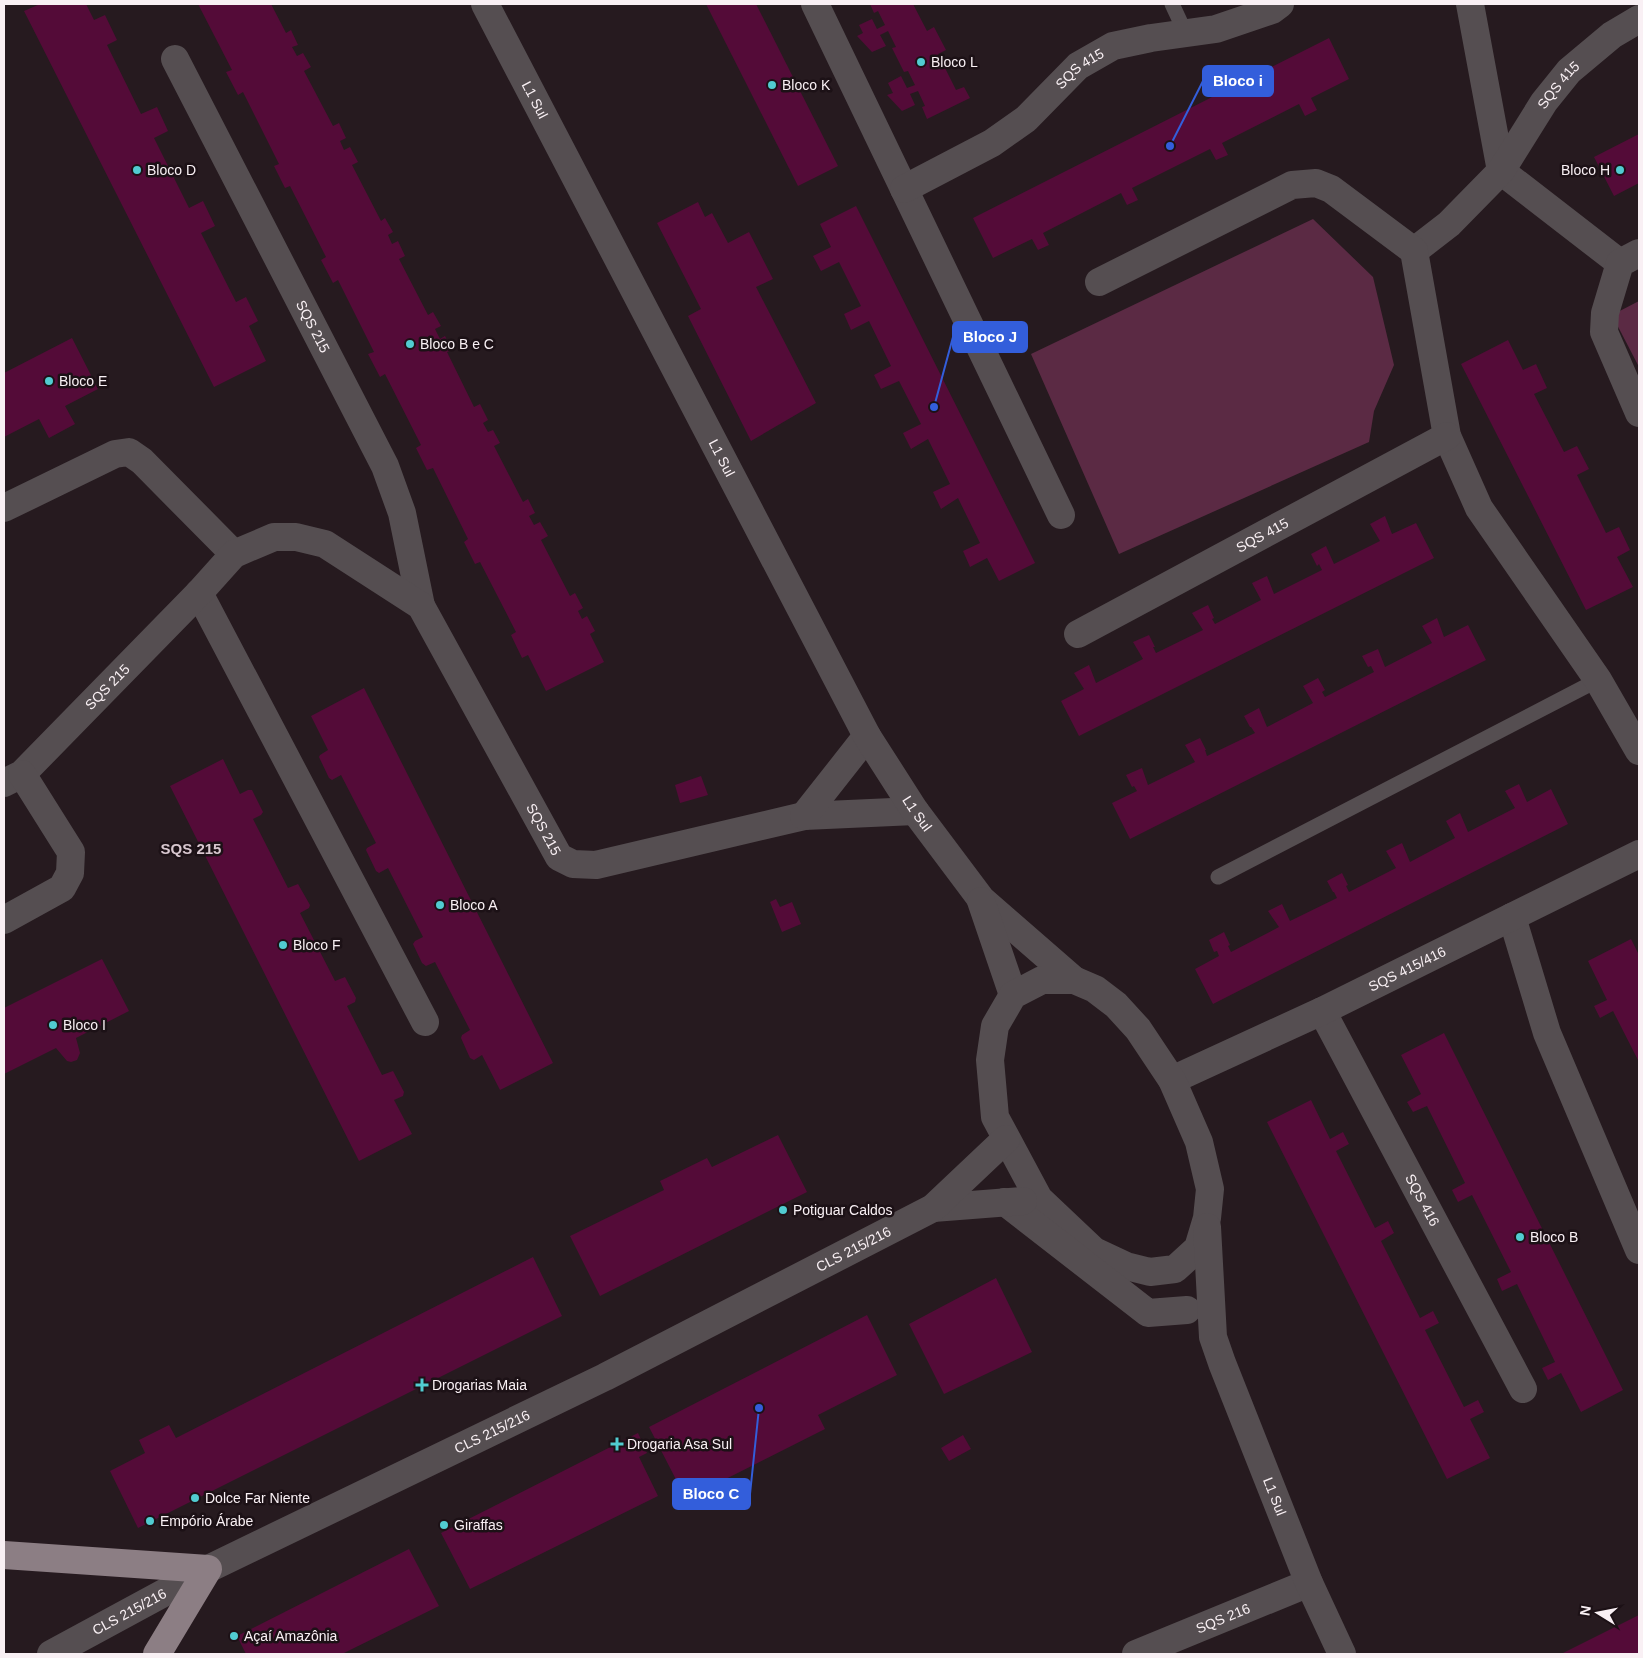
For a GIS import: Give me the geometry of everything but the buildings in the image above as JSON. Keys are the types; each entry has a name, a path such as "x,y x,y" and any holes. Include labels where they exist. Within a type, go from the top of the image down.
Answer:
{"main road":[{"path":"4,1555 208,1569 157,1654"}],"street":[{"name":"L1 Sul","path":"485,4 867,736 915,811 981,899 1074,980"},
{"path":"816,4 1061,514"},
{"name":"SQS 415","path":"904,189 992,144 1026,118 1078,66 1113,46 1216,29 1272,10 1280,4"},
{"path":"1470,4 1501,171 1630,258 1605,313 1604,332 1639,413"},
{"name":"SQS 415","path":"1414,250 1449,224 1501,171 1544,102 1569,71 1612,35 1639,19"},
{"name":"SQS 215","path":"175,59 385,466 402,513 421,606 559,858 573,864 596,865 804,816 915,811"},
{"path":"1099,282 1292,185 1316,183 1330,188 1414,250 1447,436 1479,508 1598,680 1639,751"},
{"name":"SQS 415","path":"1078,634 1447,436"},
{"path":"4,508 115,454 129,452 142,461 234,554"},
{"name":"SQS 215","path":"4,920 62,888 70,873 71,852 13,778 199,593 234,554 274,537 296,537 325,544 421,606"},
{"path":"199,593 425,1022"},
{"path":"804,816 867,736"},
{"name":"SQS 415/416","path":"1172,1080 1322,1010 1639,854"},
{"name":"L1 Sul","path":"981,899 1013,995"},
{"path":"1512,917 1547,1033 1639,1250"},
{"path":"1042,980 1074,980 1095,989 1116,1005 1138,1029 1172,1080 1199,1142 1210,1190 1207,1218 1198,1248 1175,1269 1150,1272 1126,1266 1094,1251 1039,1199 995,1117 990,1060 994,1026 1013,995 1042,980"},
{"name":"SQS 416","path":"1322,1010 1523,1388"},
{"name":"CLS 215/216","path":"51,1654 208,1569 605,1377 933,1208 1006,1139"},
{"name":"CLS 215/216","path":"933,1208 1039,1199"},
{"path":"1005,1202 1148,1313 1187,1310"},
{"name":"L1 Sul","path":"1207,1218 1213,1337 1309,1583 1342,1654"},
{"name":"L1 Sul","path":"1150,1272 1213,1337"},
{"name":"SQS 216","path":"1136,1654 1309,1583"}],"lane":[{"path":"1172,4 1186,34"},
{"path":"1218,877 1598,680"}],"shaded area":[{"path":"1313,219 1373,277 1394,365 1374,411 1369,442 1119,554 1031,354"},
{"path":"1639,301 1639,367 1612,315"}],"place":[{"name":"Bloco L","path":"921,62"},
{"name":"Bloco K","path":"772,85"},
{"name":"Bloco i","path":"1170,146"},
{"name":"Bloco D","path":"137,170"},
{"name":"Bloco H","path":"1620,170"},
{"name":"Bloco B e C","path":"410,344"},
{"name":"Bloco E","path":"49,381"},
{"name":"Bloco J","path":"934,407"},
{"name":"Bloco A","path":"440,905"},
{"name":"Bloco F","path":"283,945"},
{"name":"Bloco I","path":"53,1025"},
{"name":"Potiguar Caldos","path":"783,1210"},
{"name":"Bloco B","path":"1520,1237"},
{"name":"Drogarias Maia","path":"422,1385"},
{"name":"Bloco C","path":"759,1408"},
{"name":"Drogaria Asa Sul","path":"617,1444"},
{"name":"Dolce Far Niente","path":"195,1498"},
{"name":"Empório Árabe","path":"150,1521"},
{"name":"Giraffas","path":"444,1525"},
{"name":"Açaí Amazônia","path":"234,1636"}],"district":[{"name":"SQS 215","path":"191,848"}]}
